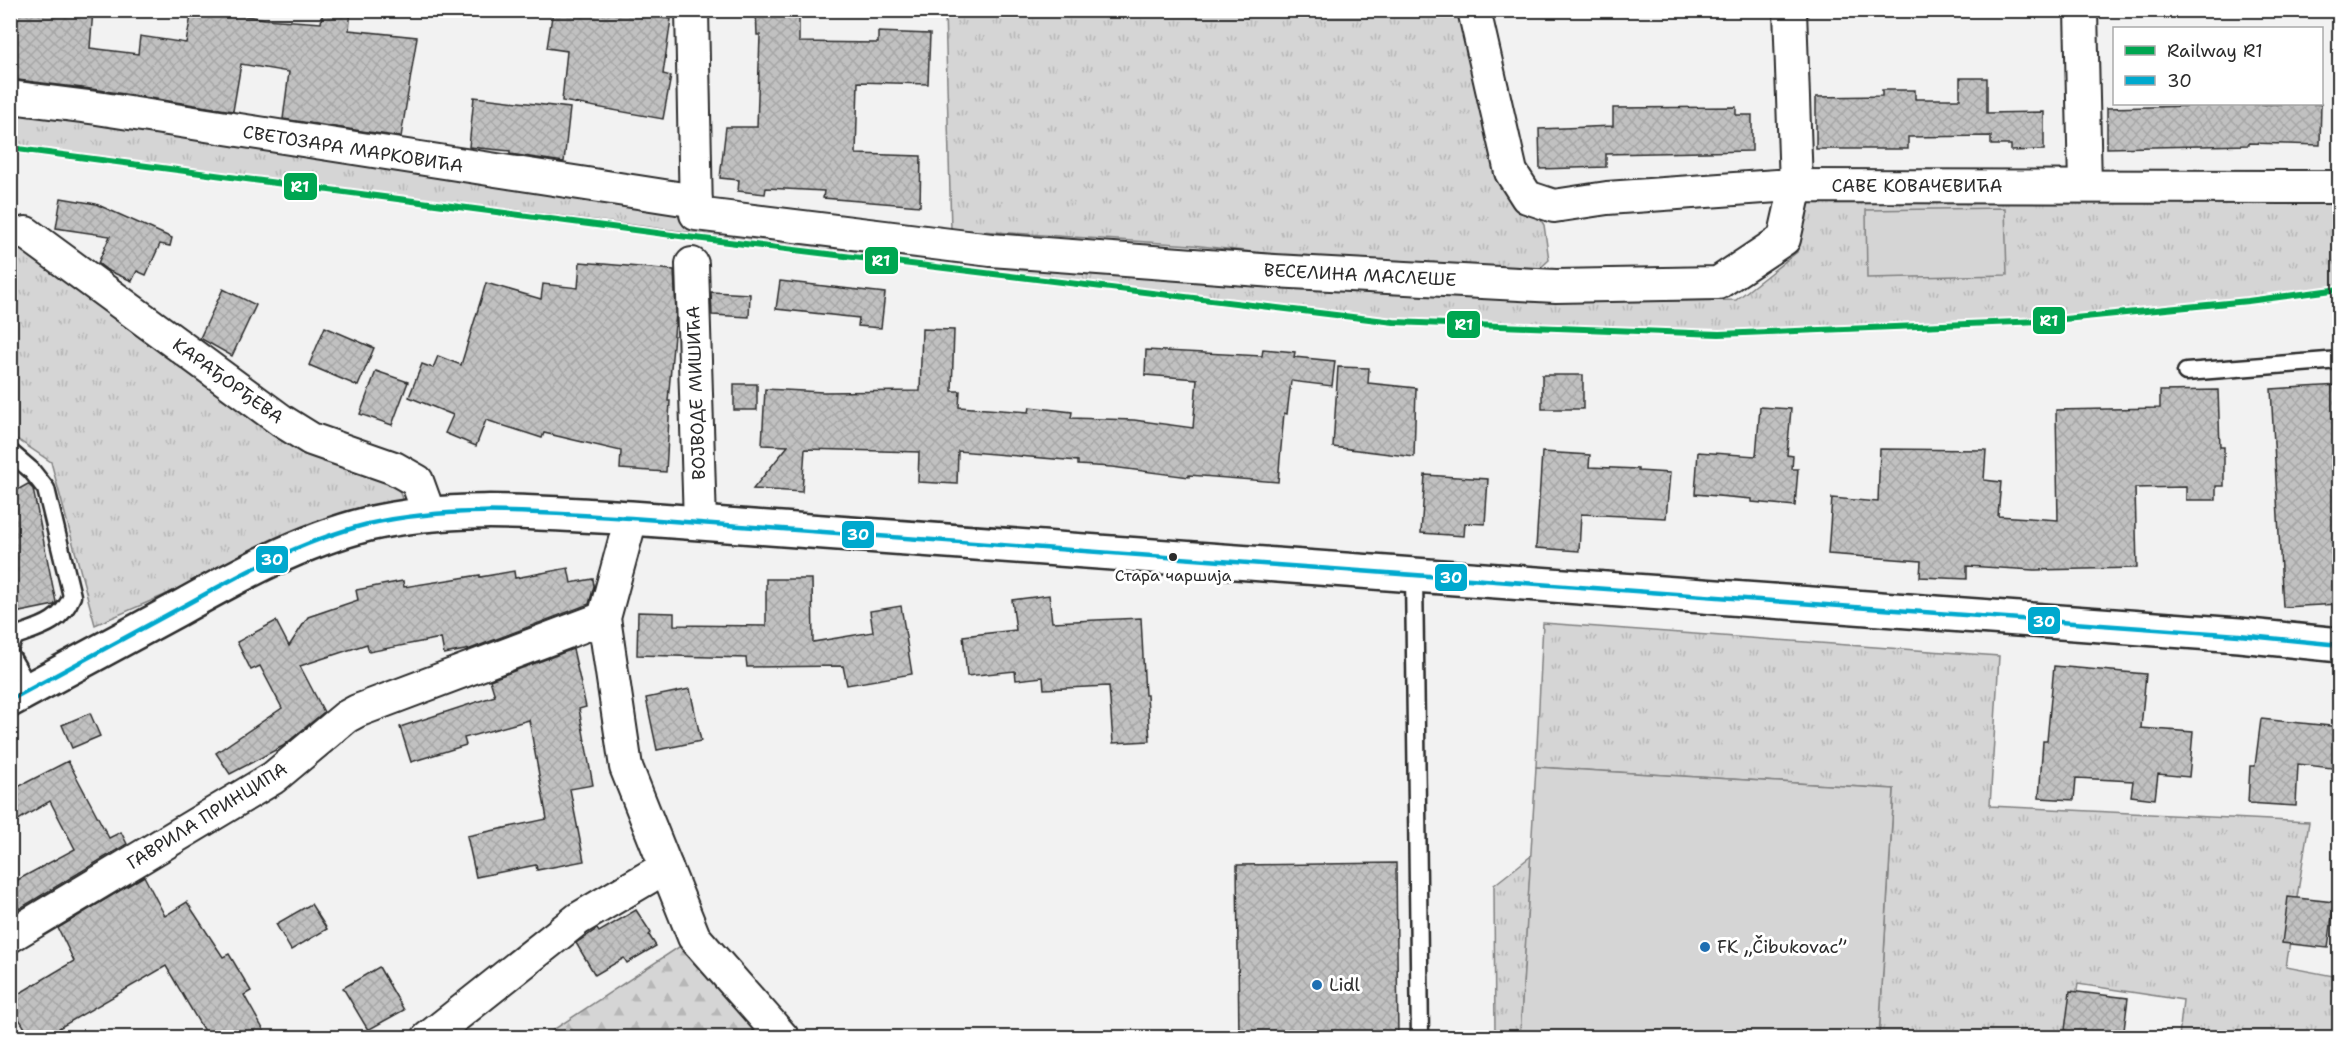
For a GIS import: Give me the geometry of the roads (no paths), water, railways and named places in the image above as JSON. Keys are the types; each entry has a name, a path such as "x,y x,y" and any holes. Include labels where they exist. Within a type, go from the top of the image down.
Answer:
{"street":[{"path":"692,10 696,208"},
{"name":"САВЕ КОВАЧЕВИЋА","path":"1474,10 1511,172 1527,197 1554,206 1606,198 1796,186 2340,187"},
{"name":"ВЕСЕЛИНА МАСЛЕШЕ","path":"696,208 991,250 1274,271 1556,286 1718,283 1784,239 1796,186 1790,10"},
{"path":"2081,10 2085,186"},
{"name":"СВЕТОЗАРА МАРКОВИЋА","path":"10,97 97,108 696,208"},
{"name":"КАРАЂОРЂЕВА","path":"26,233 282,421 311,439 394,468 417,480 429,514"},
{"name":"ВОЈВОДЕ МИШИЋА","path":"692,264 700,523"},
{"path":"20,695 218,587 316,539 370,524 429,514 530,512 631,518 2216,633 2340,645"},
{"path":"631,518 604,618 626,767 694,937 782,1036"},
{"name":"ГАВРИЛА ПРИНЦИПА","path":"10,936 273,778 346,717 357,711 604,618"},
{"path":"428,1038 578,919 666,867"}],"lane":[{"path":"2186,372 2340,360"},
{"path":"10,452 31,470 46,489 72,596 67,607 52,622 15,636 10,647"},
{"path":"1414,575 1420,1038"},
{"path":"10,655 20,695"}],"rail line":[{"name":"R1","path":"10,148 695,238 1394,322 1719,334 2044,321 2248,301 2340,289"}],"place":[{"name":"Стара чаршија","path":"1173,557"},
{"name":"FK „Čibukovac”","path":"1705,947"},
{"name":"Lidl","path":"1317,985"}]}
